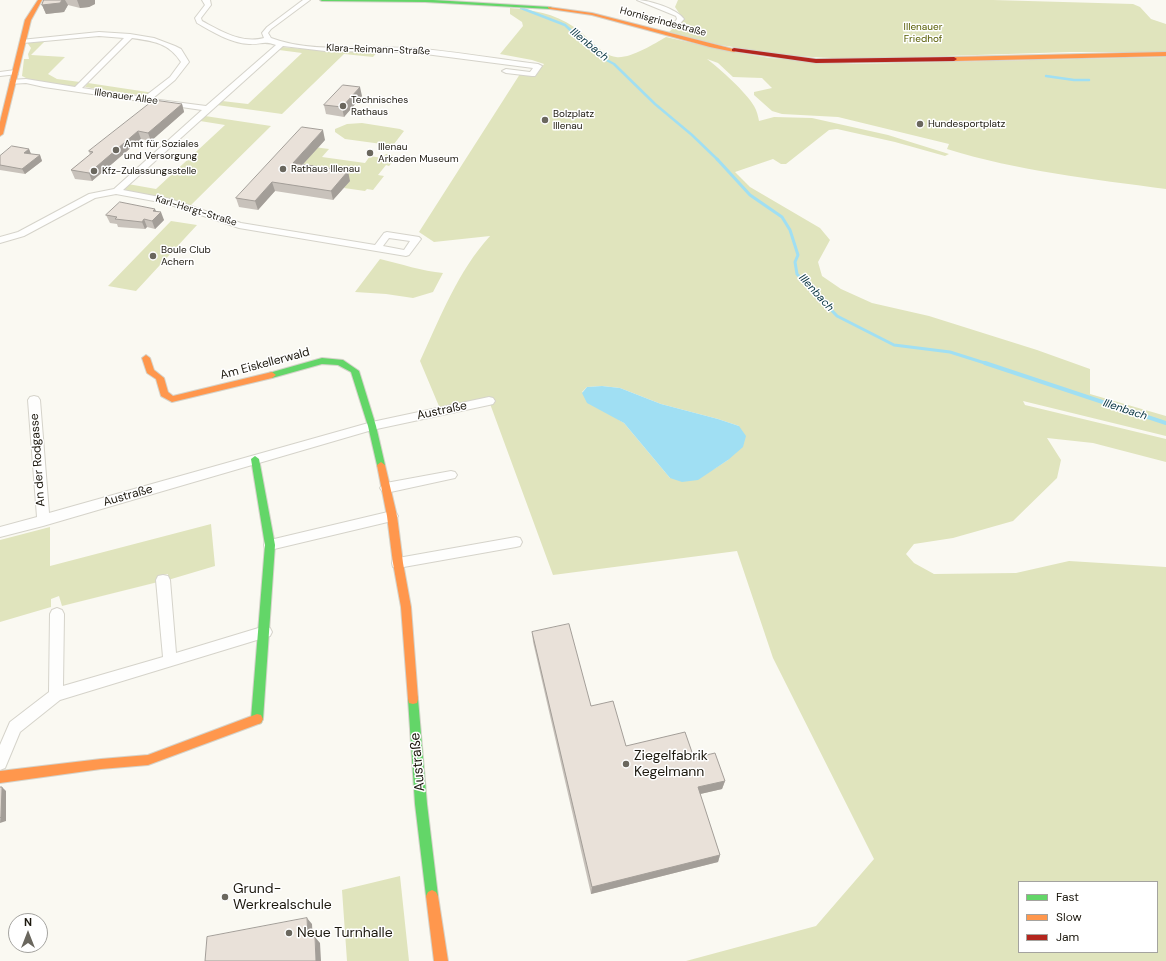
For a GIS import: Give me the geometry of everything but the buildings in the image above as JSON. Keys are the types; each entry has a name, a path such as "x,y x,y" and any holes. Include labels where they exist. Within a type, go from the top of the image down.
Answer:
{"main road":[{"path":"0,134 28,20 40,0"},
{"name":"Hornisgrindestraße","path":"322,0 509,2 592,14 712,46 773,56 835,62 1166,54"},
{"name":"Am Eiskellerwald","path":"146,358 150,371 160,378 164,394 172,399 253,380 322,361 340,362 355,370 372,426"},
{"name":"Austraße","path":"372,426 392,516 398,563 406,607 421,804 441,961"},
{"path":"0,777 100,764 148,760 258,719 270,545 255,459"}],"street":[{"name":"Klara-Reimann-Straße","path":"205,0 207,1 208,5 198,18 199,22 237,41 254,42 268,39 281,44 325,49 410,50 512,62"},
{"path":"268,39 265,33 270,28 307,0"},
{"path":"640,0 678,15 681,19 674,27"},
{"path":"23,41 99,34 152,39 173,47 178,51 185,62 179,72 145,100"},
{"path":"77,90 84,81 104,64 106,58 130,36"},
{"path":"116,191 281,44"},
{"path":"0,74 15,72"},
{"name":"Illenauer Allee","path":"12,86 44,85 208,109"},
{"name":"Karl-Hergt-Straße","path":"0,240 21,234 92,196 105,192 116,191 167,201 239,225 377,248"},
{"name":"An der Rodgasse","path":"34,400 36,444 41,484 43,520"},
{"name":"Austraße","path":"0,532 372,426 489,401"},
{"path":"386,488 451,475"},
{"path":"270,545 392,516"},
{"path":"398,563 516,542"},
{"path":"163,580 170,661"},
{"path":"56,695 57,614"},
{"path":"0,763 15,727 56,695 265,632"}],"green space":[{"name":"Illenauer Friedhof","path":"678,0 993,0 1133,4 1140,7 1151,19 1166,24 1166,52 1070,52 852,59 784,55 720,45 669,32 683,19 675,7"},
{"path":"510,8 535,11 559,18 578,30 606,53 616,57 628,56 649,47 666,37 723,50 770,58 853,64 1166,57 1166,189 1028,169 974,157 947,149 949,144 838,117 782,114 772,111 754,95 754,92 772,88 762,78 733,77 718,63 707,59 745,94 755,108 759,121 774,117 812,118 888,135 949,154 945,156 895,142 837,129 829,130 786,164 781,164 773,159 735,172 750,187 820,228 830,240 818,262 822,276 841,289 872,303 929,316 1037,350 1090,369 1090,394 1166,416 1166,436 1023,401 1025,405 1166,439 1166,462 1093,443 1047,438 1061,460 1057,478 1013,521 953,538 914,544 906,554 914,563 934,574 1016,573 1069,561 1166,567 1166,961 686,961 816,926 874,859 773,658 737,551 553,575 489,401 441,411 420,361 450,296 468,264 490,236 434,242 419,232 520,74 535,76 544,64 532,60 500,54 523,26 522,22 510,14","holes":["602,386 620,388 661,404 739,426 728,460 714,469 670,478 624,423 608,413 582,392 587,387"]},
{"path":"46,40 31,55 65,57 48,74 57,79 80,82 77,86 74,87 30,80 22,76 24,59 29,59 28,54 31,48 26,41"},
{"path":"282,47 340,52 378,51 373,57 344,54 282,114 217,105 222,101 248,104 302,53 279,50"},
{"path":"88,83 154,93 145,96 85,87"},
{"path":"205,116 271,126 190,206 127,191 125,189 128,184 156,189 225,125 200,121"},
{"path":"362,123 400,129 404,131 394,144 389,145 345,139 335,132 335,129 347,124"},
{"path":"314,147 329,149 322,157 365,163 370,156 382,158 386,154 393,155 391,158 395,159 389,166 386,165 378,175 384,176 373,190 367,189 365,191 344,188 349,180 295,163 303,164 312,154"},
{"name":"Boule Club Achern","path":"171,221 197,225 136,291 108,286"},
{"path":"380,259 419,269 443,273 433,292 413,298 386,294 355,292"},
{"path":"211,524 215,566 168,580 168,574 158,576 158,582 62,606 59,596 51,599 51,607 0,622 0,540 50,527 50,566"},
{"path":"400,876 409,961 347,961 342,890"}],"water":[{"path":"602,386 620,388 661,404 739,426 746,436 743,447 728,460 698,480 682,482 670,478 624,423 587,403 582,393 587,387"}],"waterway":[{"name":"Illenbach","path":"521,8 565,25 580,39 596,47 601,57 614,64 655,104 692,135 717,159"},
{"path":"1046,76 1074,80 1089,80"},
{"name":"Illenbach","path":"717,159 750,195 782,217 790,230 798,255 795,262 797,274 837,316 894,345 950,352 988,364"},
{"name":"Illenbach","path":"985,363 1166,423"}],"traffic: fast":[{"path":"322,0 425,1 550,8"},
{"path":"272,375 322,361 340,362 355,371 372,426 381,465"},
{"path":"255,459 270,545 257,719"},
{"path":"413,699 421,804 432,896"}],"traffic: slow":[{"path":"0,134 28,20 40,0"},
{"path":"550,8 592,14 712,46 734,50"},
{"path":"954,59 1166,54"},
{"path":"146,358 150,371 160,378 164,394 172,399 272,375"},
{"path":"381,465 392,516 398,563 406,607 413,699"},
{"path":"0,777 101,764 148,760 257,719"},
{"path":"432,896 441,961"}],"traffic: jam":[{"path":"734,50 816,61 954,59"}],"place":[{"name":"Technisches Rathaus","path":"343,106"},
{"name":"Bolzplatz Illenau","path":"545,120"},
{"name":"Hundesportplatz","path":"920,124"},
{"name":"Amt für Soziales und Versorgung","path":"116,150"},
{"name":"Illenau Arkaden Museum","path":"370,153"},
{"name":"Rathaus Illenau","path":"283,169"},
{"name":"Kfz-Zulassungsstelle","path":"94,171"},
{"name":"Boule Club Achern","path":"153,256"},
{"name":"Ziegelfabrik Kegelmann","path":"626,764"},
{"name":"Grund- Werkrealschule","path":"225,897"},
{"name":"Neue Turnhalle","path":"289,933"}]}
